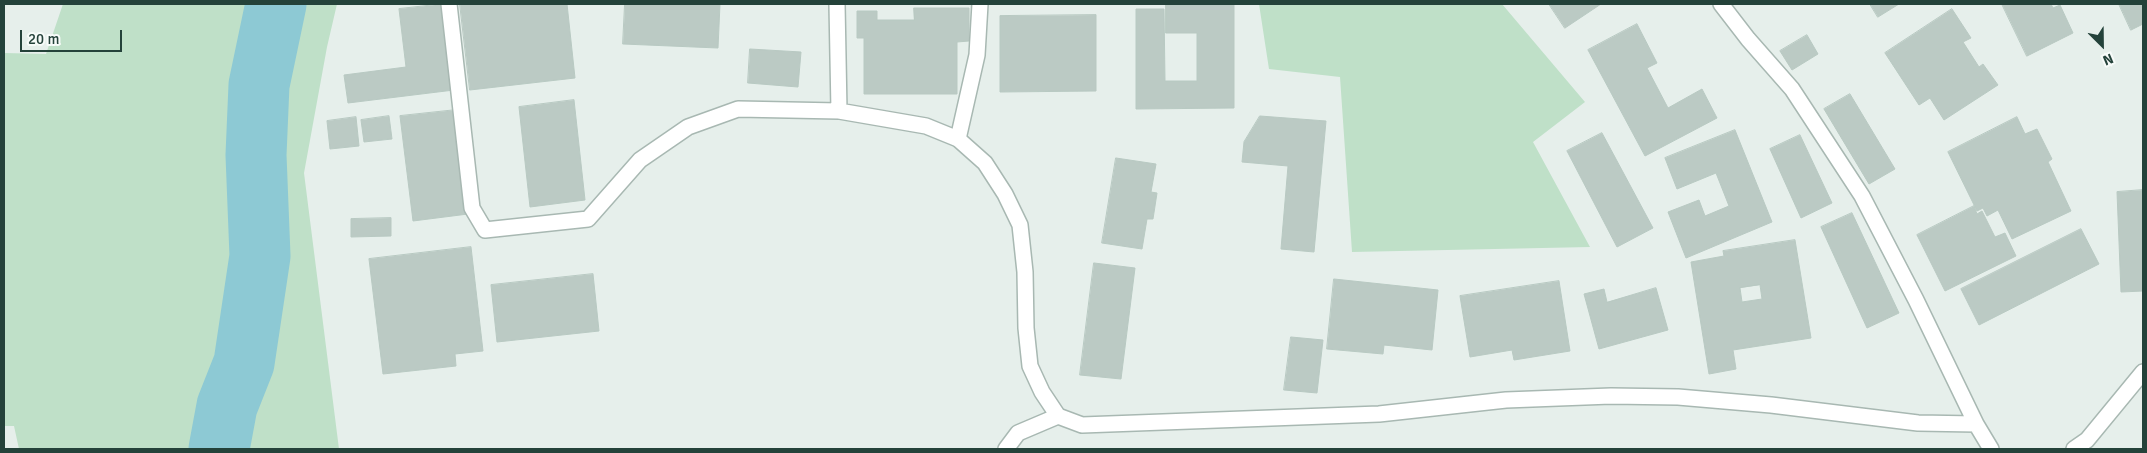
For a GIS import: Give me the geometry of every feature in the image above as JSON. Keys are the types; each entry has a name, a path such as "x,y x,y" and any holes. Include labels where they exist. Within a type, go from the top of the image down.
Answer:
{"street":[{"path":"449,4 472,208 485,230 588,219 640,160 688,127 738,109 839,111 926,126 958,139 985,163 1005,194 1020,225 1025,272 1026,328 1030,366 1042,392 1058,416 1082,425 1379,414 1506,400 1612,396 1678,397 1771,405 1918,423 1976,424"},
{"path":"837,4 839,111"},
{"path":"958,139 977,55 980,4"},
{"path":"1721,4 1748,39 1792,89 1862,196 1916,300 1976,424 1991,449"},
{"path":"2074,449 2087,440 2143,372"},
{"path":"1006,449 1018,433 1058,416"}],"green space":[{"path":"63,4 337,4 327,47 304,173 339,449 19,449 14,426 4,426 4,53 46,54"},
{"path":"1259,4 1502,4 1585,102 1533,142 1590,247 1352,252 1340,77 1269,69"}],"building":[{"path":"444,4 454,90 348,103 344,75 406,67 399,9"},
{"path":"460,4 567,4 575,78 470,90"},
{"path":"625,4 720,4 718,48 623,44"},
{"path":"1549,4 1601,4 1565,28"},
{"path":"1870,4 1899,4 1878,17"},
{"path":"2002,4 2051,4 2053,8 2060,5 2073,33 2027,56"},
{"path":"2119,4 2143,4 2143,24 2131,30"},
{"path":"1166,5 1234,5 1234,108 1136,109 1136,9 1164,9 1165,81 1197,81 1197,33 1166,33"},
{"path":"914,8 969,8 969,41 957,42 957,94 864,94 864,38 857,38 857,11 877,11 877,20 914,20"},
{"path":"1952,9 1971,38 1963,42 1979,67 1983,64 1998,85 1944,120 1930,98 1919,105 1885,53"},
{"path":"1096,15 1096,91 1000,92 1000,16"},
{"path":"1637,24 1657,63 1647,68 1668,108 1702,89 1717,118 1645,156 1588,50"},
{"path":"1807,35 1818,54 1792,70 1780,51"},
{"path":"750,49 801,52 798,87 748,83"},
{"path":"1850,94 1895,169 1869,184 1824,109"},
{"path":"574,100 585,200 530,207 519,107"},
{"path":"456,110 468,214 413,221 400,116"},
{"path":"389,116 392,139 364,142 361,120"},
{"path":"1260,116 1326,121 1314,252 1281,249 1288,166 1242,162 1244,142"},
{"path":"356,117 359,146 330,149 327,121"},
{"path":"2017,117 2025,134 2037,129 2052,159 2048,162 2071,211 2012,239 1998,210 1987,216 1983,208 1977,211 1948,152"},
{"path":"1735,130 1772,222 1686,258 1668,212 1699,200 1705,216 1729,206 1716,173 1677,189 1665,158"},
{"path":"1602,133 1653,228 1617,247 1567,151"},
{"path":"1800,135 1832,203 1801,218 1770,149"},
{"path":"1116,158 1156,164 1151,192 1157,193 1153,219 1147,219 1142,249 1102,243"},
{"path":"2143,190 2143,291 2121,292 2117,192"},
{"path":"1974,206 1977,214 1982,211 1995,237 2005,233 2016,256 1945,291 1917,235"},
{"path":"1852,213 1899,313 1867,328 1821,227"},
{"path":"391,218 391,236 351,237 351,219"},
{"path":"2081,229 2099,264 1979,325 1961,289"},
{"path":"1795,240 1811,338 1733,350 1736,369 1709,374 1691,262 1724,256 1723,251","holes":["1760,285 1762,299 1742,302 1740,288"]},
{"path":"471,247 483,351 455,354 456,366 383,374 369,259"},
{"path":"1094,263 1135,268 1121,379 1080,375"},
{"path":"593,274 599,331 497,342 491,285"},
{"path":"1334,279 1438,290 1432,350 1384,345 1383,354 1327,349"},
{"path":"1559,281 1570,351 1514,360 1512,350 1470,357 1460,296"},
{"path":"1656,288 1668,330 1599,349 1584,294 1604,289 1607,302"},
{"path":"1291,337 1323,340 1317,393 1284,390"}],"waterway":[{"path":"219,449 227,406 244,363 260,256 256,155 259,85 276,4"}]}
